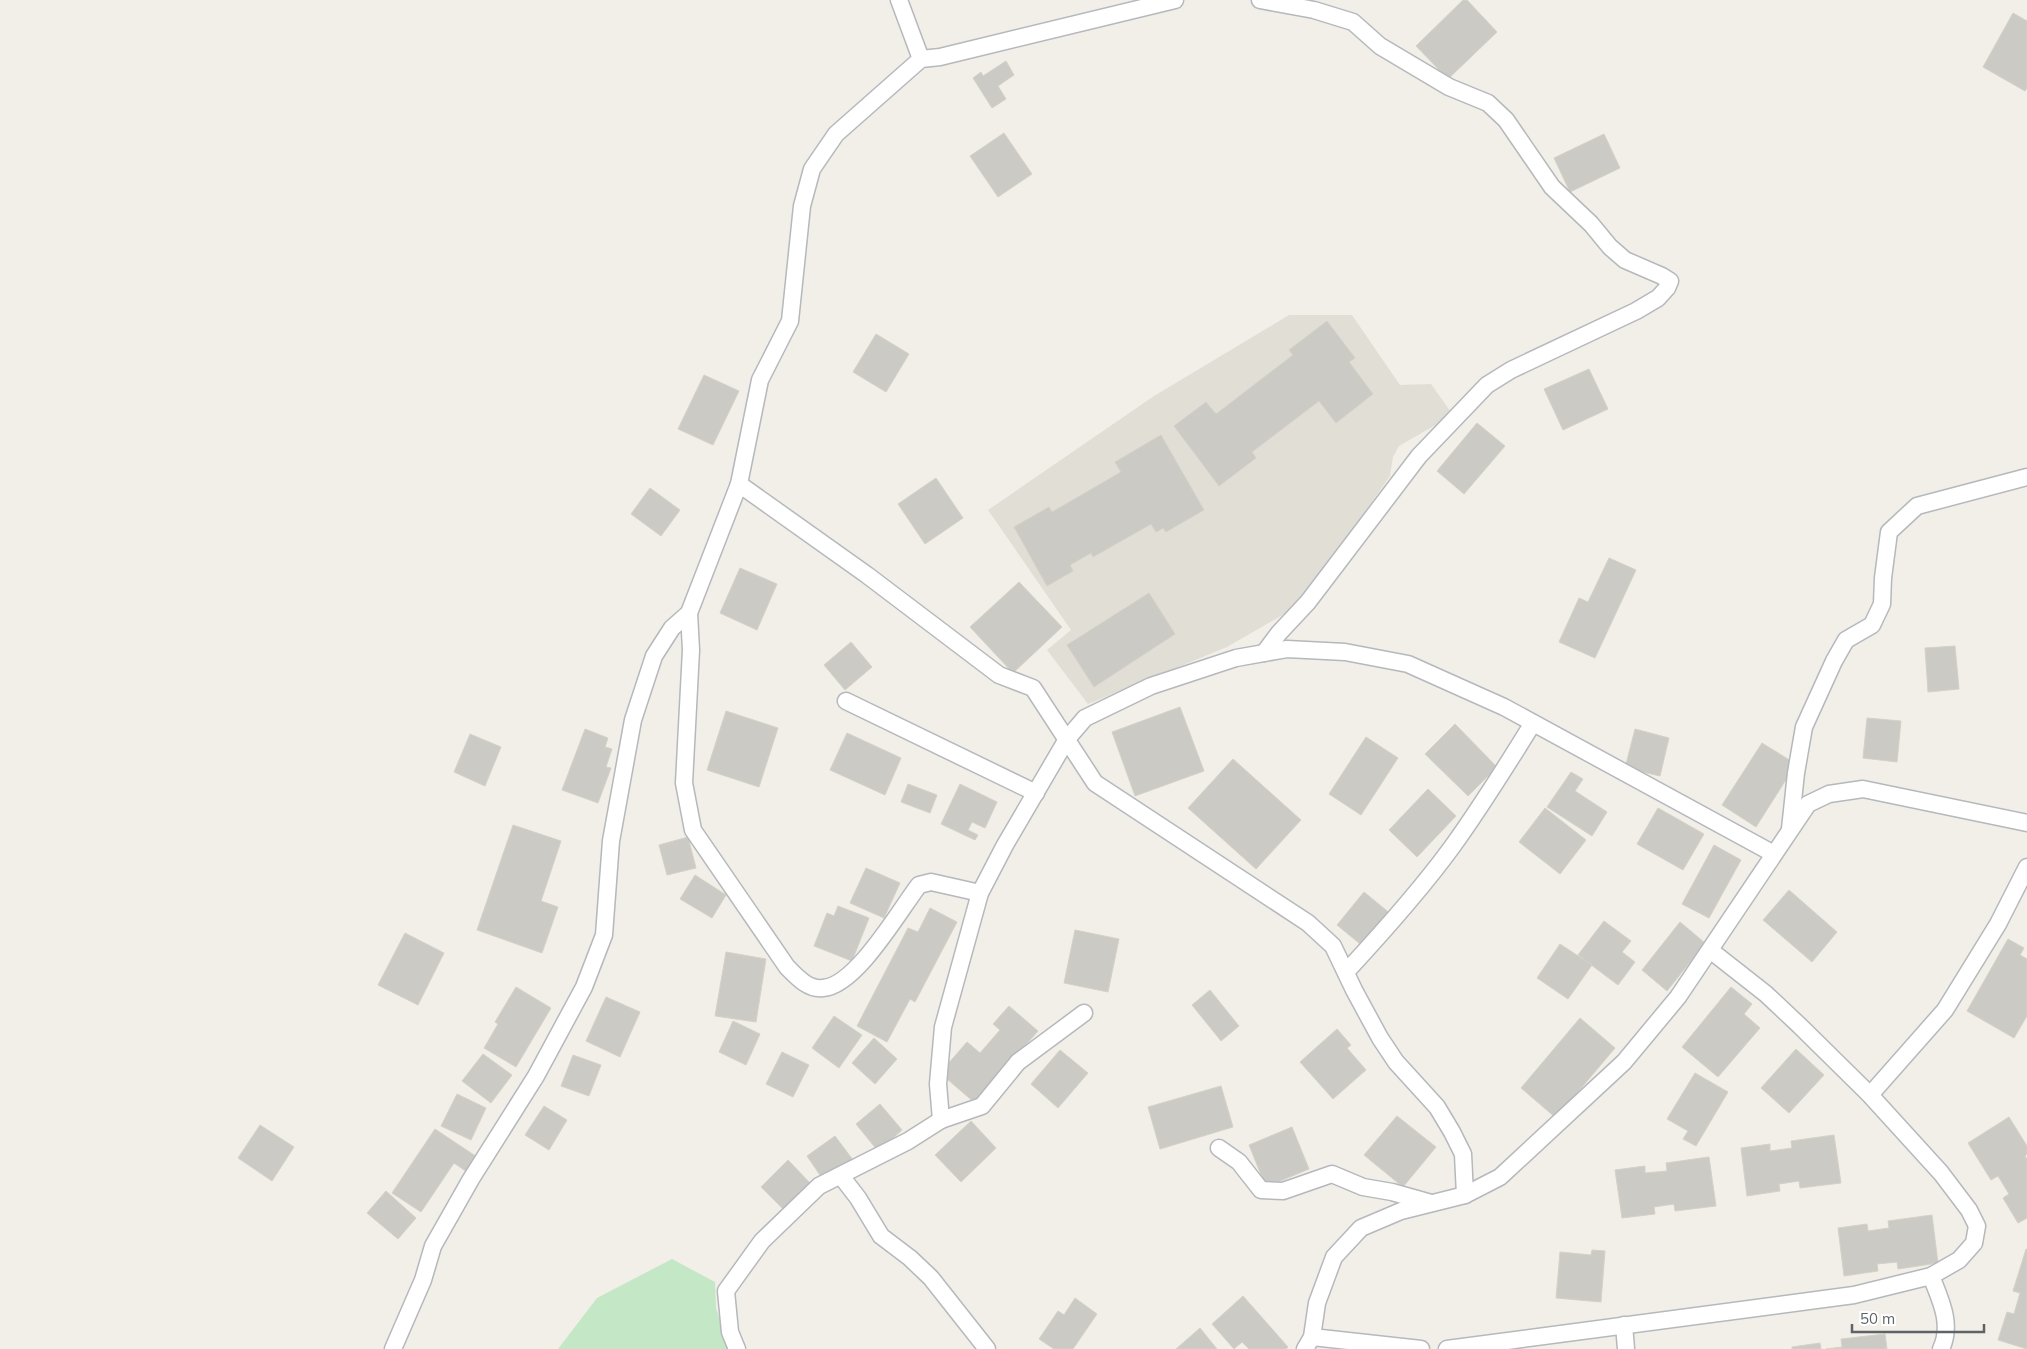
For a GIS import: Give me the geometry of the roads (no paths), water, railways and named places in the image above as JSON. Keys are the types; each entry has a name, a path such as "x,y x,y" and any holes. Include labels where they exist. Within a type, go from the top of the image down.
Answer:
{"street":[{"path":"900,0 921,60"},
{"path":"980,892 932,882 919,885 870,953 843,981 822,989 802,982 787,967 693,830 684,783 690,650 689,613 739,484 760,380 790,321 802,206 812,169 836,134 921,60 1175,0"},
{"path":"1260,0 1314,10 1353,22 1380,46 1398,57 1449,87 1488,103 1506,120 1552,187 1591,224 1610,247 1626,260 1670,281 1667,288 1658,298 1636,311 1511,370 1486,385 1419,456 1308,602 1279,633 1264,653"},
{"path":"1790,832 1796,773 1804,727 1834,661 1846,640 1872,625 1882,604 1883,578 1889,532 1917,506 2027,477"},
{"path":"739,484 867,575 999,675 1033,688 1095,783 1308,924 1333,946 1357,997 1380,1038 1396,1062 1437,1107 1463,1154 1465,1195"},
{"path":"393,1349 423,1280 433,1246 471,1179 536,1076 584,986 604,935 611,840 633,720 654,656 672,628 689,613"},
{"path":"942,1120 938,1084 943,1027 980,892 1004,845 1067,739 1085,718 1151,686 1236,658 1286,649 1345,652 1408,664 1533,722 1774,854"},
{"path":"846,702 1036,793"},
{"path":"1346,972 1391,922 1451,849 1478,811 1533,722"},
{"path":"1421,1349 1309,1343 1317,1304 1334,1256 1361,1228 1401,1211 1465,1195 1500,1177 1624,1062 1678,997 1808,804 1829,794 1863,789 2027,823"},
{"path":"1870,1095 1945,1010 1998,924 2027,867"},
{"path":"1447,1349 1854,1295 1931,1276 1959,1260 1974,1243 1977,1226 1969,1210 1941,1173 1870,1095 1766,994 1710,950"},
{"path":"737,1349 730,1332 726,1292 762,1241 819,1186 908,1141 942,1120 982,1106 1018,1062 1084,1013"},
{"path":"1219,1148 1240,1162 1261,1190 1283,1191 1332,1174 1364,1187 1392,1192 1431,1204"},
{"path":"840,1176 858,1198 881,1236 910,1258 931,1278 987,1349"},
{"path":"1931,1276 1946,1316 1944,1343 1941,1349"},
{"path":"1624,1326 1626,1349"}]}
